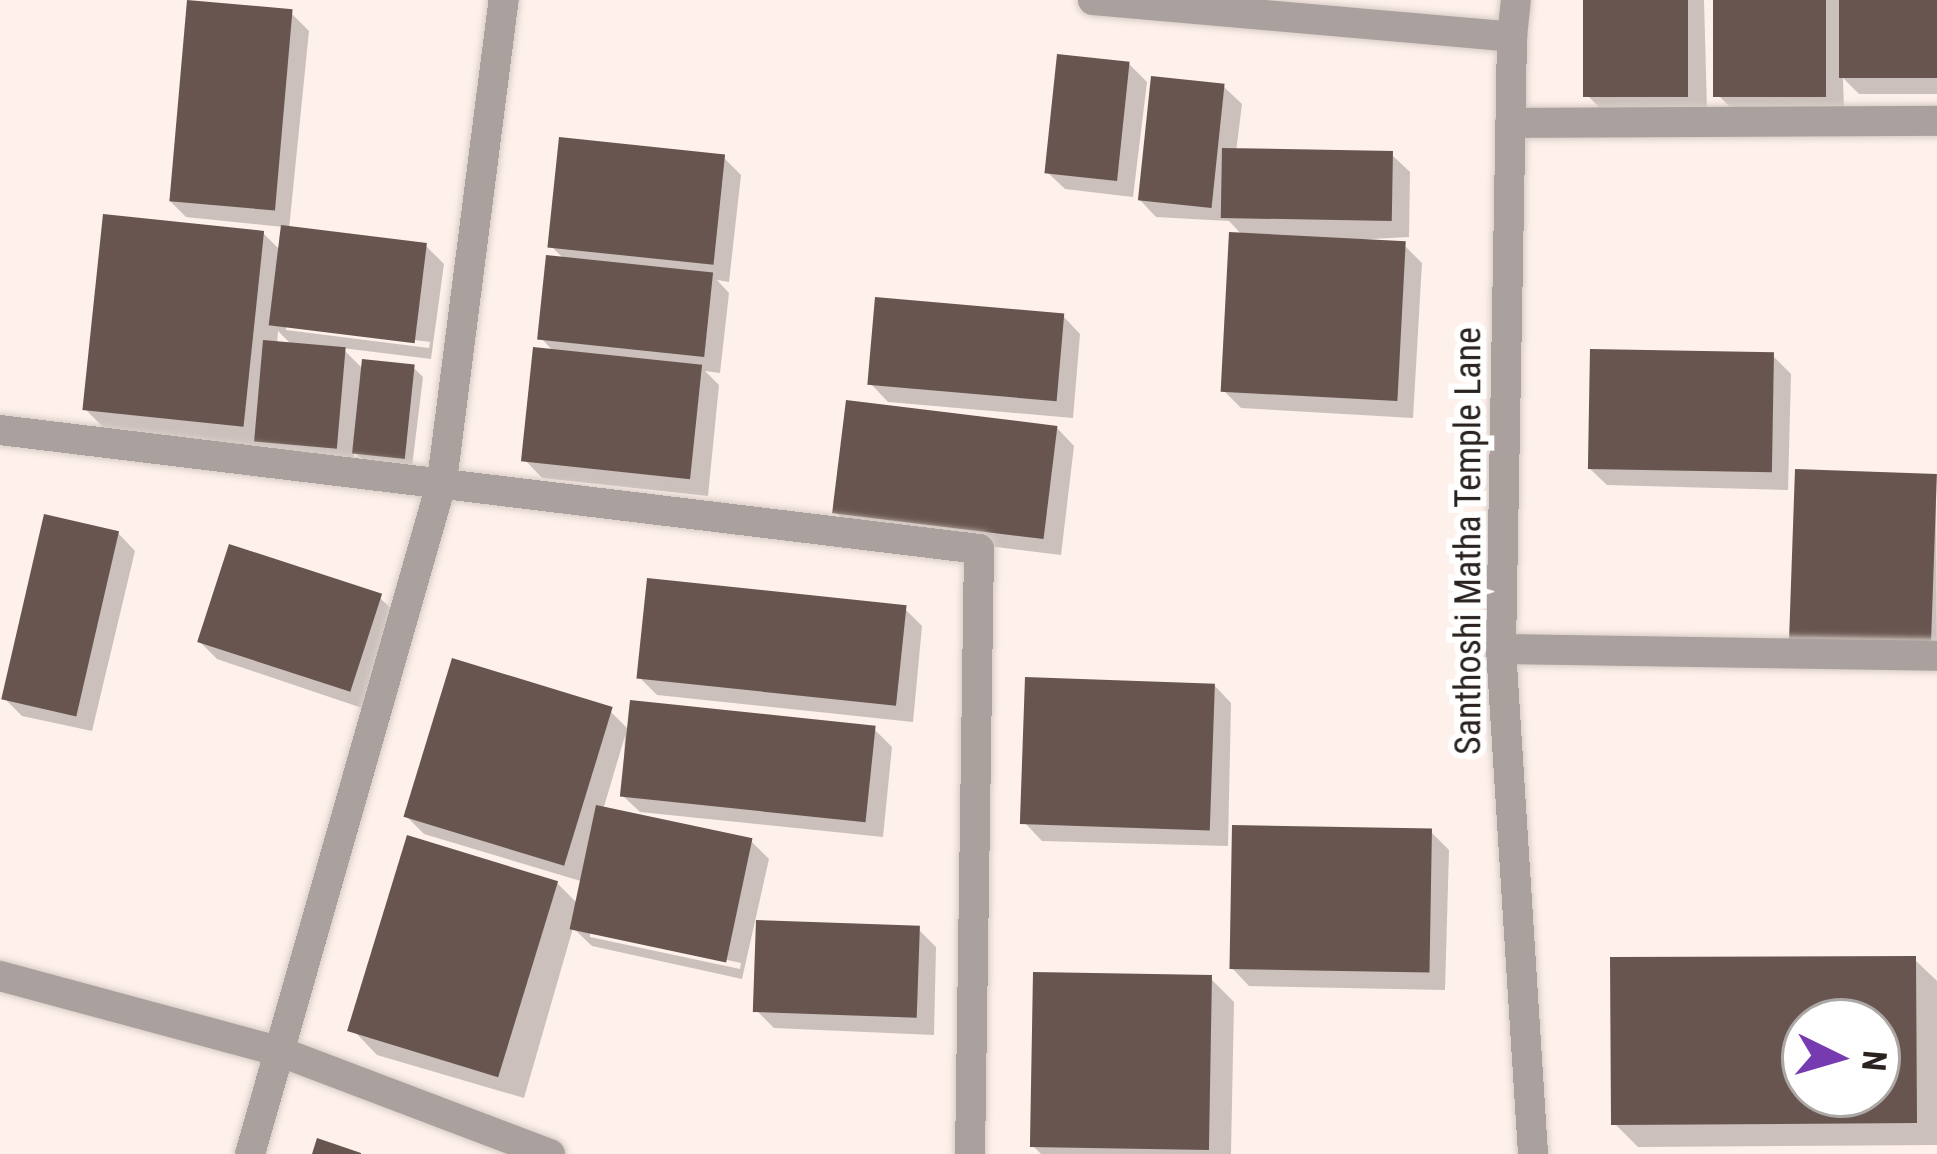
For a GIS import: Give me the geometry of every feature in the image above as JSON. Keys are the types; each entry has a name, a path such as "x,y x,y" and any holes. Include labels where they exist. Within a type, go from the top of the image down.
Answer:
{"street":[{"path":"250,1154 442,481 504,0"},
{"path":"1093,0 1513,37"},
{"name":"Santhoshi Matha Temple Lane","path":"1516,0 1501,649 1533,1154"},
{"path":"1510,123 1937,121"},
{"path":"0,430 979,549 970,1154"},
{"path":"1501,649 1937,656"},
{"path":"0,976 281,1052 550,1154"}],"building":[{"path":"187,0 293,9 275,210 169,201"},
{"path":"1583,0 1688,0 1688,97 1583,97"},
{"path":"1713,0 1826,0 1826,97 1713,97"},
{"path":"1839,0 1937,0 1937,78 1839,78"},
{"path":"1057,54 1130,62 1117,181 1044,173"},
{"path":"1151,76 1225,84 1212,208 1138,200"},
{"path":"559,137 725,154 713,265 547,247"},
{"path":"1222,148 1393,151 1392,221 1221,218"},
{"path":"103,214 264,231 244,427 82,410"},
{"path":"281,225 427,243 415,343 269,325"},
{"path":"1229,232 1406,241 1397,401 1221,392"},
{"path":"546,255 713,273 704,357 537,340"},
{"path":"875,297 1064,314 1057,401 867,385"},
{"path":"263,340 346,347 337,449 254,442"},
{"path":"533,347 702,365 690,479 521,461"},
{"path":"1590,349 1774,352 1772,472 1588,469"},
{"path":"362,359 415,365 405,459 352,453"},
{"path":"846,400 1057,426 1044,539 832,513"},
{"path":"1795,469 1937,474 1931,649 1789,644"},
{"path":"44,514 119,531 76,716 1,699"},
{"path":"229,544 382,594 350,692 197,642"},
{"path":"647,578 907,605 896,706 636,678"},
{"path":"452,658 613,707 564,866 403,817"},
{"path":"1025,677 1215,684 1210,831 1020,824"},
{"path":"630,700 876,726 866,822 620,796"},
{"path":"596,805 753,838 726,962 570,929"},
{"path":"1232,825 1432,828 1429,972 1229,969"},
{"path":"407,835 558,881 498,1077 347,1031"},
{"path":"756,920 920,926 917,1018 753,1012"},
{"path":"1916,956 1917,1123 1611,1125 1610,957"},
{"path":"1033,972 1212,975 1209,1150 1030,1147"},
{"path":"317,1138 361,1153 361,1154 312,1154"}]}
